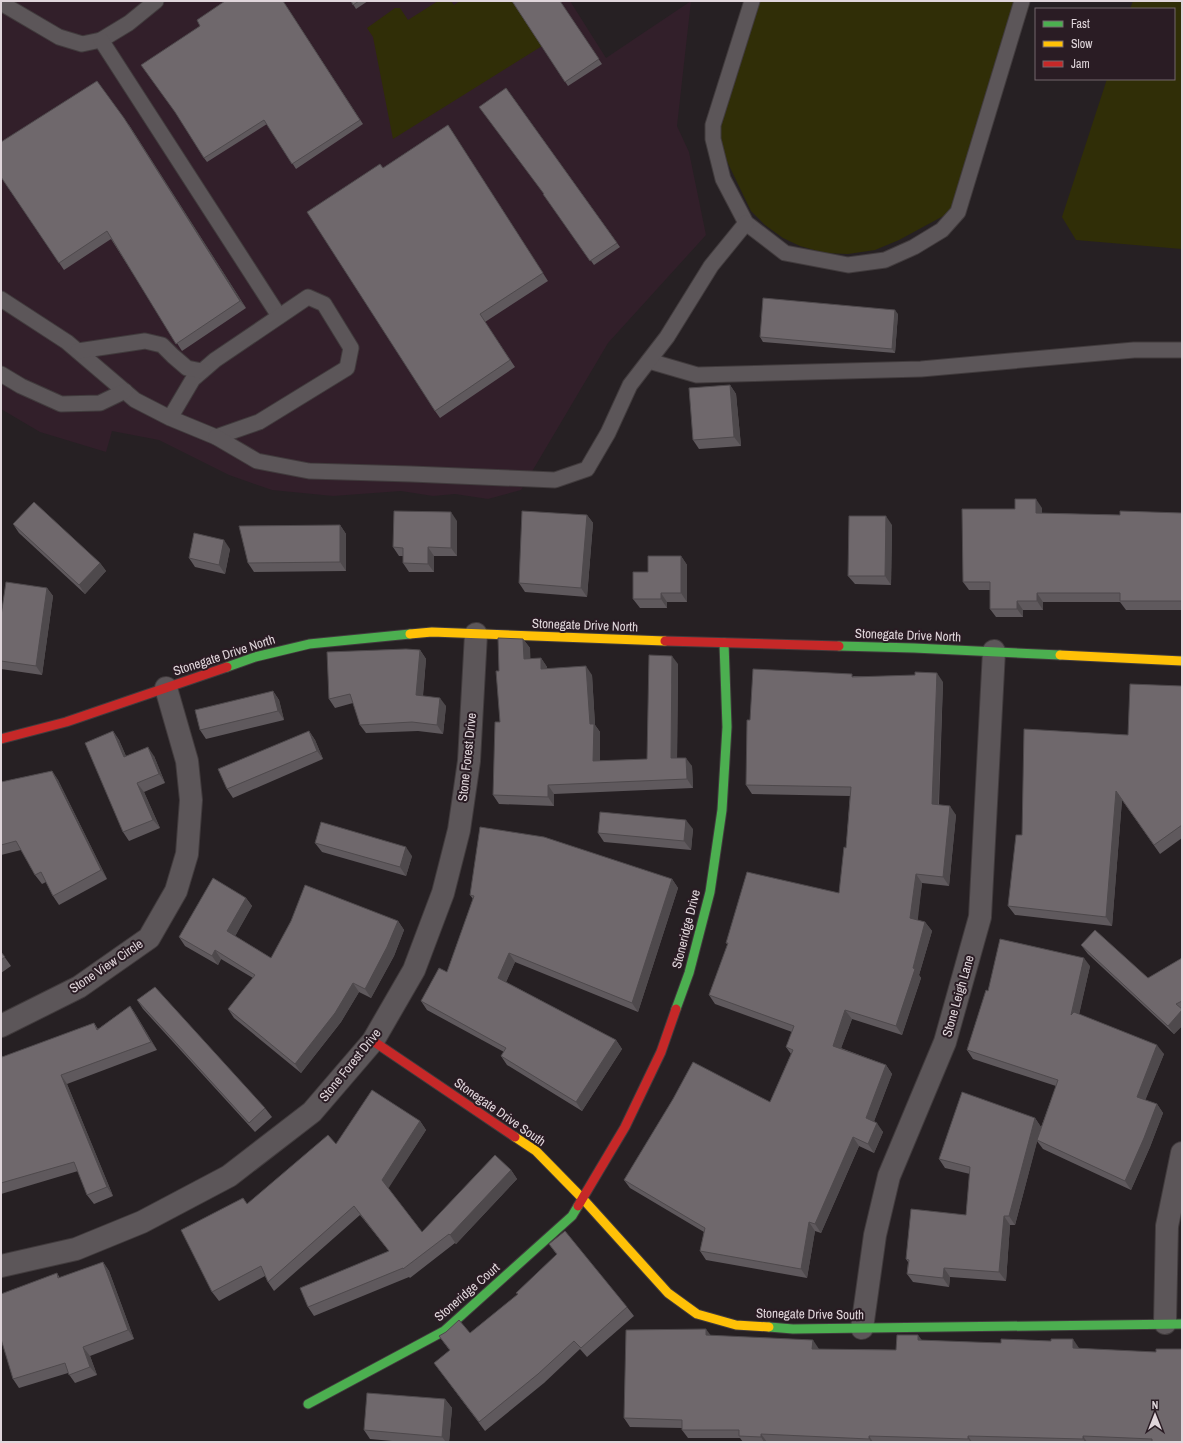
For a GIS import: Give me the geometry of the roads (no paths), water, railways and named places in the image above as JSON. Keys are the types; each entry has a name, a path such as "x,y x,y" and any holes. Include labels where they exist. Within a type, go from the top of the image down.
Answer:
{"street":[{"name":"Stonegate Drive North","path":"1,739 66,722 256,656 309,644 432,632 724,644 994,651 1182,661"},
{"name":"Stone Forest Drive","path":"1,1266 76,1249 142,1222 229,1176 312,1112 373,1041 414,970 443,893 459,830 468,761 476,634"},
{"name":"Stoneridge Drive","path":"582,1199 625,1127 661,1052 689,973 695,951 710,892 722,810 727,727 724,644"},
{"name":"Stone Leigh Lane","path":"862,1328 875,1235 889,1176 945,1042 980,917 994,651"},
{"name":"Stone View Circle","path":"1,1026 79,987 148,938 176,891 187,854 191,800 187,761 166,688"},
{"name":"Stonegate Drive South","path":"373,1041 536,1151 668,1293 697,1314 736,1325 793,1329 1174,1324"},
{"path":"1174,1324 1167,1226 1182,1153"},
{"name":"Stoneridge Court","path":"308,1404 444,1331 572,1216 582,1199"}],"lane":[{"path":"1,3 58,37 82,44 101,40 129,23 156,1"},
{"path":"752,1 714,125 713,139 723,179 746,223 785,253 848,265 885,260 914,248 942,230 958,212 1022,1"},
{"path":"101,40 279,316"},
{"path":"1,300 67,342 135,400 170,418 216,437 257,461 309,471 555,480 587,469 608,433 630,385 668,337 711,266 746,223"},
{"path":"170,418 193,379 215,360 308,297 324,304 351,348 347,368 259,422 216,437"},
{"path":"78,351 145,342 162,345 172,356 187,368 202,371"},
{"path":"649,361 696,375 921,369 1134,350 1182,350"},
{"path":"1,374 21,386 61,404 100,403 125,391"}]}
